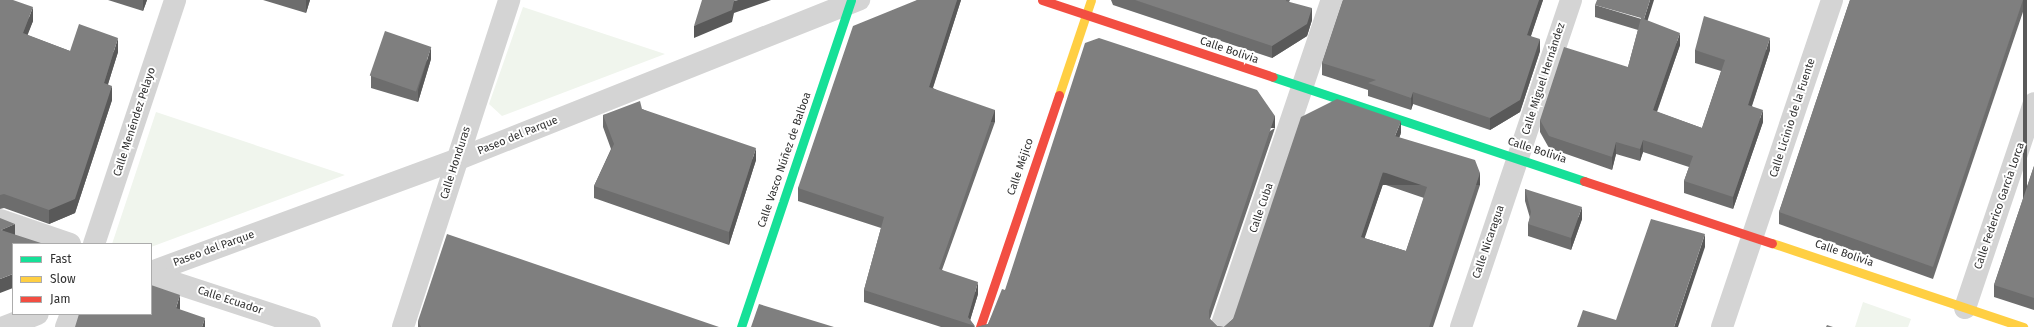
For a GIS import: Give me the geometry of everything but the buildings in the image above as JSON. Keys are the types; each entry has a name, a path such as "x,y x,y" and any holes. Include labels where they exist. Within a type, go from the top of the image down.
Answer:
{"street":[{"name":"Calle Menéndez Pelayo","path":"94,243 175,0"},
{"name":"Calle Honduras","path":"403,327 456,160 510,0"},
{"name":"Calle Bolivia","path":"1042,0 1086,16 1754,236 2023,327"},
{"name":"Calle Méjico","path":"980,327 1091,0"},
{"name":"Calle Cuba","path":"1221,327 1332,0"},
{"name":"Calle Miguel Hernández","path":"1518,158 1571,0"},
{"name":"Calle Licinio de la Fuente","path":"1722,327 1754,236 1832,0"},
{"name":"Paseo del Parque","path":"152,274 456,160 853,1"},
{"name":"Calle Vasco Núñez de Balboa","path":"741,327 853,1"},
{"name":"Calle Federico García Lorca","path":"1965,308 2034,103"},
{"name":"Calle Nicaragua","path":"1461,327 1518,158"},
{"path":"0,220 67,243"},
{"name":"Calle Ecuador","path":"152,274 310,327"},
{"path":"4,327 35,315"},
{"path":"66,327 71,315"}],"shaded area":[{"path":"523,7 665,54 502,116 489,104"},
{"path":"156,112 345,175 152,247 152,243 112,243"},
{"path":"1863,302 1911,319 1908,327 1855,327"}],"traffic: fast":[{"path":"741,327 851,0"},
{"path":"1273,77 1584,181"}],"traffic: slow":[{"path":"1059,95 1091,0"},
{"path":"1772,243 2023,327"}],"traffic: jam":[{"path":"1042,0 1273,77"},
{"path":"980,327 1059,95"},
{"path":"1584,181 1772,243"}]}
